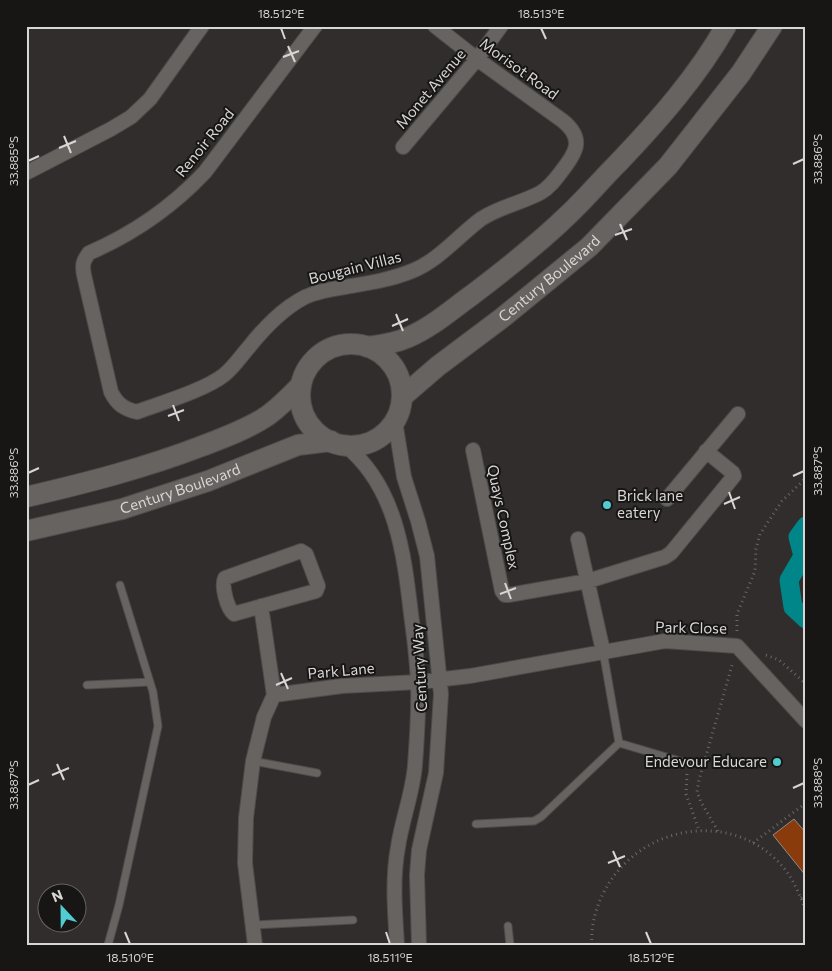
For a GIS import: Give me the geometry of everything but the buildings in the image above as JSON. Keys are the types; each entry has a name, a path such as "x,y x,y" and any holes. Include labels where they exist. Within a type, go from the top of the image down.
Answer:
{"main road":[{"path":"368,347 383,355 394,367 400,381 402,398 400,411 388,430 374,440 364,444 339,444 319,434 306,419 301,405 301,385 311,364 324,352 334,347 348,344 368,347 390,343 408,337 429,326 496,277 533,247 568,215 644,136 680,93 714,47 726,26"},
{"name":"Century Boulevard","path":"402,398 438,366 502,318 589,247 668,166 741,73 772,26"},
{"name":"Century Boulevard","path":"26,497 110,477 167,460 231,435 279,407 301,385"},
{"name":"Century Boulevard","path":"26,531 122,509 208,481 298,445 339,444"}],"street":[{"path":"26,173 131,117 150,99 202,26"},
{"name":"Renoir Road","path":"84,275 82,267 84,259 89,254 136,229 169,207 205,172 315,26"},
{"name":"Morisot Road","path":"435,26 477,59 568,124 575,134 577,144"},
{"name":"Monet Avenue","path":"403,148 477,59 501,26"},
{"name":"Bougain Villas","path":"84,275 111,392 119,405 137,412 207,385 224,375 272,320 305,297 325,290 389,278 424,265 488,215 546,189 574,155 577,144"},
{"path":"668,499 738,414"},
{"name":"Century Way","path":"395,421 404,477 427,556 441,694 436,773 419,850 417,875 419,945"},
{"name":"Century Way","path":"339,444 359,456 372,473 384,494 394,518 406,570 418,682 415,767 394,873 397,945"},
{"name":"Quays Complex","path":"473,450 503,593 508,595 588,581"},
{"path":"588,581 665,557 671,553 734,476 733,472 706,451"},
{"path":"578,539 603,651"},
{"path":"301,551 305,552 318,586 317,589 261,606 237,613 232,612 223,584 225,578 301,551"},
{"path":"255,945 246,878 244,841 253,761 264,717 274,695 261,606"},
{"name":"Park Close","path":"603,651 665,641 738,646 806,721"},
{"name":"Park Lane","path":"274,695 342,686 440,680 603,651"}],"lane":[{"path":"108,945 119,905 158,726 150,682 120,586"},
{"path":"603,651 619,743"},
{"path":"87,685 150,682"},
{"path":"619,743 690,764"},
{"path":"476,824 534,821 541,818 619,743"},
{"path":"253,761 317,774"},
{"path":"252,926 353,920"},
{"path":"508,926 510,945"}],"path":[{"path":"718,831 700,802 697,792 738,646 737,614 755,571 756,549 760,534 782,501 806,478"},
{"path":"690,764 686,778 686,794 699,830"},
{"path":"753,843 806,803"},
{"path":"592,945 591,937 599,904 617,871 646,846 680,832 718,831 753,843 769,854 782,867 793,882 806,911"},
{"path":"801,898 806,894"}],"waterway":[{"path":"806,526 798,537 803,556 789,580 793,607 806,619"}],"place":[{"name":"Brick lane eatery","path":"607,505"},
{"name":"Endevour Educare","path":"777,762"}]}
